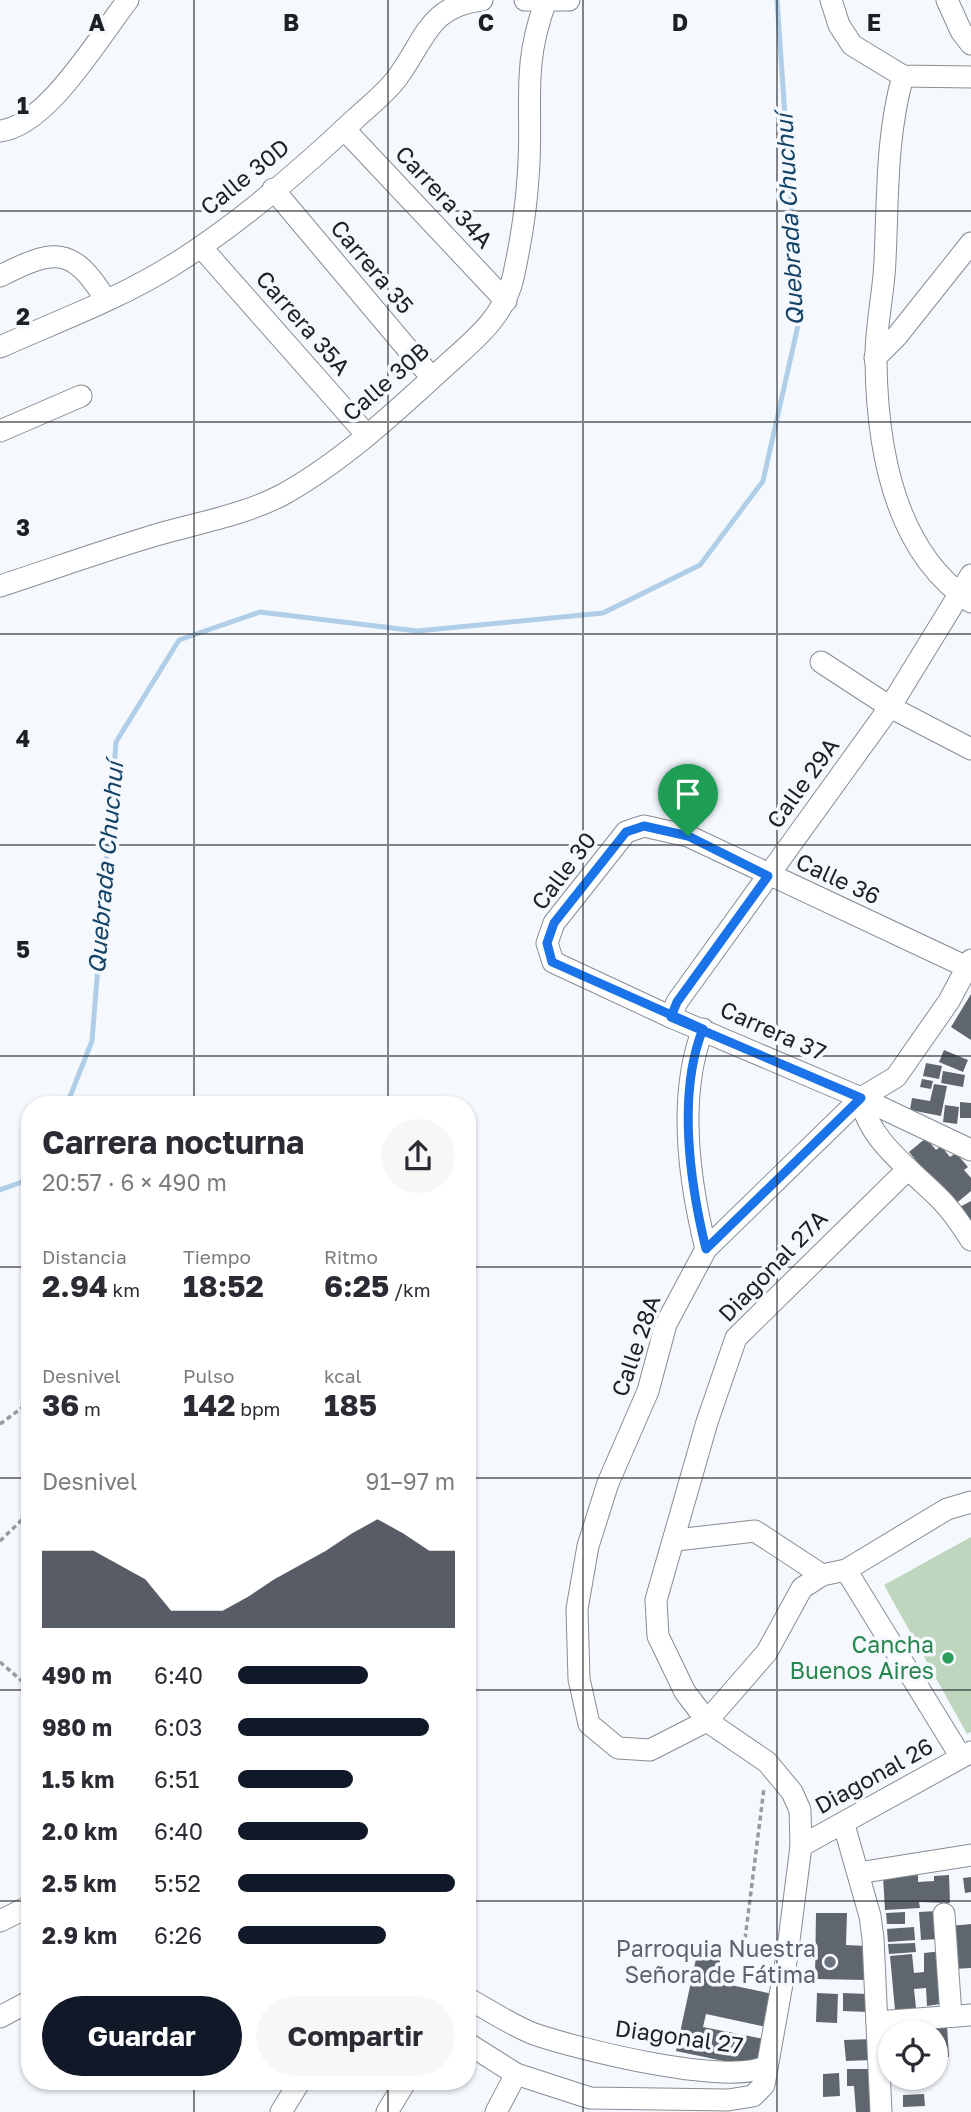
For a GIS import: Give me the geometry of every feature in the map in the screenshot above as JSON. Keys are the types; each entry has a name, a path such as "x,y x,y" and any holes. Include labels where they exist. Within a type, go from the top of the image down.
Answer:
{"street":[{"path":"0,131 12,130 50,103 128,0"},
{"name":"Calle 30D","path":"0,347 106,300 170,267 201,247 273,190 395,81 441,13 451,3 482,0"},
{"path":"535,1 569,0"},
{"path":"831,0 839,25 852,45 903,76 971,77"},
{"path":"947,0 961,31 971,44"},
{"name":"Calle 30B","path":"0,586 145,538 233,514 280,496 326,467 432,378 494,321 506,301 513,277 528,178 527,81 536,28 535,1"},
{"path":"903,76 890,128 884,288 875,358 884,443 902,521 921,556 939,579 964,598"},
{"name":"Carrera 34A","path":"344,129 506,301"},
{"name":"Carrera 35","path":"273,190 432,378"},
{"path":"875,358 964,269 971,243"},
{"name":"Carrera 35A","path":"201,247 366,434"},
{"path":"0,276 44,256 60,255 78,262 92,276 106,300"},
{"path":"0,430 81,396"},
{"name":"Calle 29A","path":"671,1017 677,1002 890,707 964,598 971,575"},
{"path":"821,662 890,707 971,749"},
{"name":"Calle 36","path":"644,826 688,836 768,876 970,965"},
{"name":"Calle 30","path":"552,962 547,943 554,923 626,832 644,826"},
{"name":"Carrera 37","path":"552,962 671,1017 861,1098 971,1150"},
{"name":"Calle 28A","path":"707,1721 650,1750 618,1748 589,1724 579,1679 577,1609 587,1546 608,1483 648,1391 666,1324 706,1249 861,1098 896,1077 949,1001 970,965"},
{"path":"703,1029 690,1079 693,1186 706,1249"},
{"path":"861,1098 864,1115 908,1170 940,1199 971,1240"},
{"name":"Diagonal 27A","path":"476,2049 516,2074 586,2105 728,2100 753,2096 764,2085 776,2030 801,1846 800,1810 792,1792 767,1762 707,1721 685,1692 658,1636 656,1600 676,1540 707,1422 736,1338 908,1170"},
{"path":"707,1721 767,1652 802,1588 822,1575 846,1570 947,1509 971,1502"},
{"path":"676,1540 755,1531 822,1575"},
{"path":"846,1570 966,1755"},
{"name":"Diagonal 26","path":"801,1846 844,1825 966,1755"},
{"path":"844,1825 873,1938 881,2112"},
{"path":"858,1873 971,1855"},
{"path":"0,1921 21,1910"},
{"path":"944,1914 960,2015"},
{"path":"960,2015 971,1997"},
{"name":"Diagonal 27","path":"476,2003 533,2033 626,2060 747,2074 767,2066"},
{"path":"0,2017 21,2006"},
{"path":"877,2022 960,2015"},
{"path":"496,2112 516,2074"},
{"path":"281,2112 294,2090"},
{"path":"387,2112 400,2090"}],"path":[{"path":"0,1424 21,1409"},
{"path":"0,1541 21,1521"},
{"path":"0,1662 21,1680"},
{"path":"744,1947 767,1762"}],"green space":[{"name":"Cancha Buenos Aires","path":"971,1537 971,1732 967,1734 884,1585"}],"building":[{"path":"971,994 971,1040 951,1027"},
{"path":"944,1050 968,1060 963,1072 939,1062"},
{"path":"926,1063 942,1066 939,1079 923,1076"},
{"path":"943,1071 965,1075 963,1087 941,1083"},
{"path":"922,1079 933,1081 931,1089 920,1087"},
{"path":"934,1084 947,1086 941,1116 910,1110 912,1098 930,1101"},
{"path":"960,1102 971,1103 971,1118 960,1118"},
{"path":"945,1105 959,1107 957,1124 943,1122"},
{"path":"926,1138 936,1150 941,1146 950,1157 956,1153 968,1167 964,1170 971,1178 971,1191 953,1206 909,1152"},
{"path":"971,1201 971,1220 966,1223 958,1208"},
{"path":"918,1875 918,1882 934,1881 934,1876 949,1875 950,1903 919,1902 920,1908 885,1910 883,1877"},
{"path":"971,1877 971,1892 965,1893 963,1878"},
{"path":"937,1911 939,1939 921,1940 919,1912"},
{"path":"905,1912 905,1924 887,1924 886,1913"},
{"name":"Parroquia Nuestra Señora de Fátima","path":"816,1913 847,1913 846,1945 866,1946 865,1980 815,1979"},
{"path":"971,1924 971,1968 953,1969 950,1926"},
{"path":"914,1927 915,1940 888,1942 887,1929"},
{"path":"915,1943 916,1952 889,1954 888,1944"},
{"path":"699,1945 722,1950 716,1982 773,1994 766,2027 706,2014 703,2027 764,2039 757,2068 676,2051"},
{"path":"942,1951 947,2003 927,2006 926,1988 914,1989 916,2008 895,2010 890,1956 912,1954 914,1973 924,1972 924,1953"},
{"path":"817,1993 838,1994 837,2023 816,2022"},
{"path":"843,1993 868,1994 868,2012 843,2011"},
{"path":"872,2039 873,2060 846,2061 844,2040"},
{"path":"847,2069 873,2069 878,2112 856,2112 854,2086 847,2086"},
{"path":"839,2073 840,2096 823,2097 823,2074"},
{"path":"924,2094 925,2106 903,2107 903,2095"}],"waterway":[{"name":"Quebrada Chuchuí","path":"70,1096 92,1041 116,742 179,640 260,612 417,631 603,613 700,565 763,481 799,321 777,0"},
{"name":"Quebrada Chuchuí","path":"0,1190 21,1182"}],"place":[{"name":"Cancha Buenos Aires","path":"948,1658"},
{"name":"Parroquia Nuestra Señora de Fátima","path":"830,1962"}],"route":[{"path":"688,836 644,826 626,832 554,923 547,943 552,962 671,1017 703,1029 690,1079 693,1186 706,1249 803,1151 861,1098 703,1029 671,1017 677,1002 768,876 688,836"}]}
